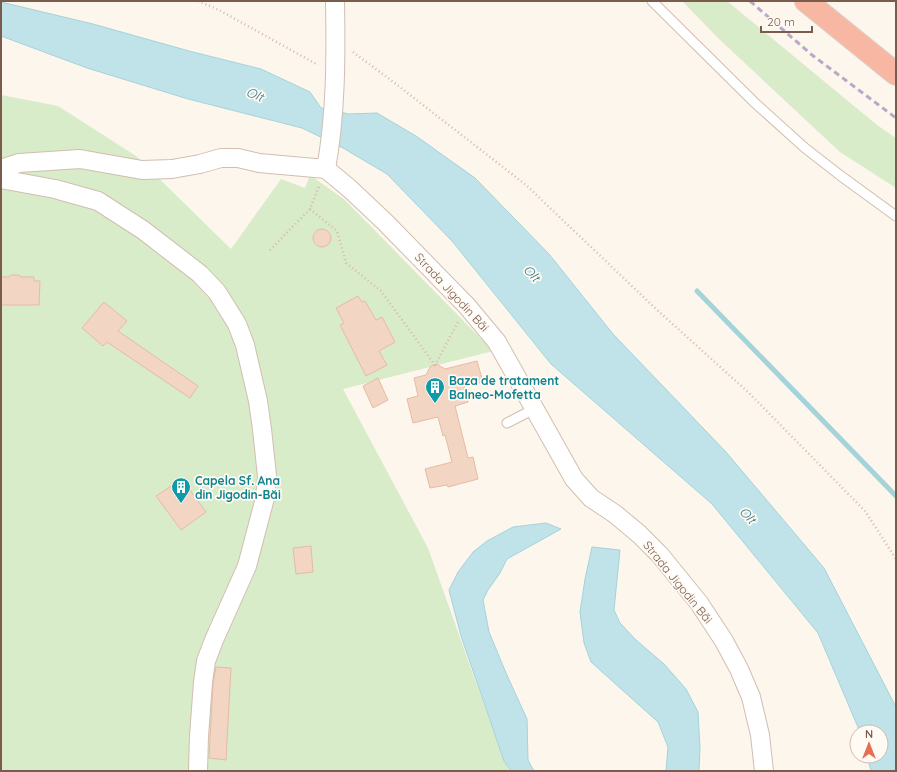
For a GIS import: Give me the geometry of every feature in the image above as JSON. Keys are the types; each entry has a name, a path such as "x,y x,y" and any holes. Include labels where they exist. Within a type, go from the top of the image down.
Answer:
{"highway":[{"path":"806,1 896,74"},
{"path":"830,1 896,55"}],"street":[{"path":"1,169 19,163 80,159 142,170 172,169 200,164 221,158 238,158 259,163 326,169 330,148 334,98 336,39 335,1"},
{"name":"Strada Jigodin Băi","path":"326,169 385,222 467,306 497,342 574,480 591,498 615,514 639,534 660,555 699,603 724,641 739,669 751,698 760,735 764,771"},
{"path":"1,179 55,189 98,201 143,230 200,274 217,292 237,324 245,345 258,401 262,429 267,476 265,498 247,566 206,661 199,736 198,771"}],"lane":[{"path":"652,1 755,103 805,148 896,216"},
{"path":"507,423 534,408"}],"path":[{"path":"198,1 219,10 334,75"},
{"path":"336,39 526,185 656,309 754,398 865,511 896,559"},
{"path":"270,250 310,209 326,169"},
{"path":"310,209 337,231 346,264 381,291 435,365 467,306"}],"green space":[{"path":"682,1 727,1 877,125 896,138 896,188 840,152 719,39"},
{"path":"1,95 58,106 136,156 231,249 281,179 305,188 310,175 345,200 493,351 343,389 428,548 504,761 510,771 1,771"}],"water":[{"name":"Olt","path":"1,2 93,24 189,51 261,69 310,92 321,108 349,114 377,113 416,136 475,178 549,254 613,334 726,452 824,568 896,707 896,771 871,771 869,764 889,764 889,724 857,724 818,633 712,504 551,364 452,241 387,174 343,148 302,128 188,99 87,68 1,36"},
{"path":"546,523 561,529 507,559 483,600 489,632 527,719 528,760 534,771 511,771 504,761 461,636 449,590 458,572 473,552 487,541 513,527"},
{"path":"592,547 620,550 614,610 620,623 636,640 664,664 686,689 698,712 700,748 699,771 666,771 668,747 658,722 591,662 584,643 580,612"}],"building":[{"path":"322,229 328,232 331,238 328,244 322,247 316,244 313,238 316,232"},
{"path":"11,275 19,275 20,277 34,277 34,281 40,281 39,305 1,305 1,277 9,277"},
{"path":"358,296 362,302 365,301 376,320 382,317 395,342 379,351 387,365 366,376 340,325 344,323 336,308"},
{"path":"104,302 127,321 118,331 198,386 190,398 107,342 103,346 82,328"},
{"name":"Baza de tratament Balneo-Mofetta","path":"477,361 483,382 464,387 468,402 455,406 468,458 473,457 478,479 448,487 447,485 430,488 425,469 452,462 445,435 443,436 438,417 413,423 407,399 418,396 414,378 426,375 430,367 433,365 437,364 445,369"},
{"path":"378,378 388,400 373,408 363,386"},
{"name":"Capela Sf. Ana din Jigodin-Băi","path":"182,479 206,512 181,530 156,496"},
{"path":"311,546 313,572 296,574 293,548"},
{"path":"216,667 231,668 226,760 209,758 213,683"}],"waterway":[{"path":"697,291 896,496"}],"railway":[{"path":"750,1 812,55 896,118"}],"place":[{"name":"Baza de tratament Balneo-Mofetta","path":"435,404"},
{"name":"Capela Sf. Ana din Jigodin-Băi","path":"181,504"}]}
